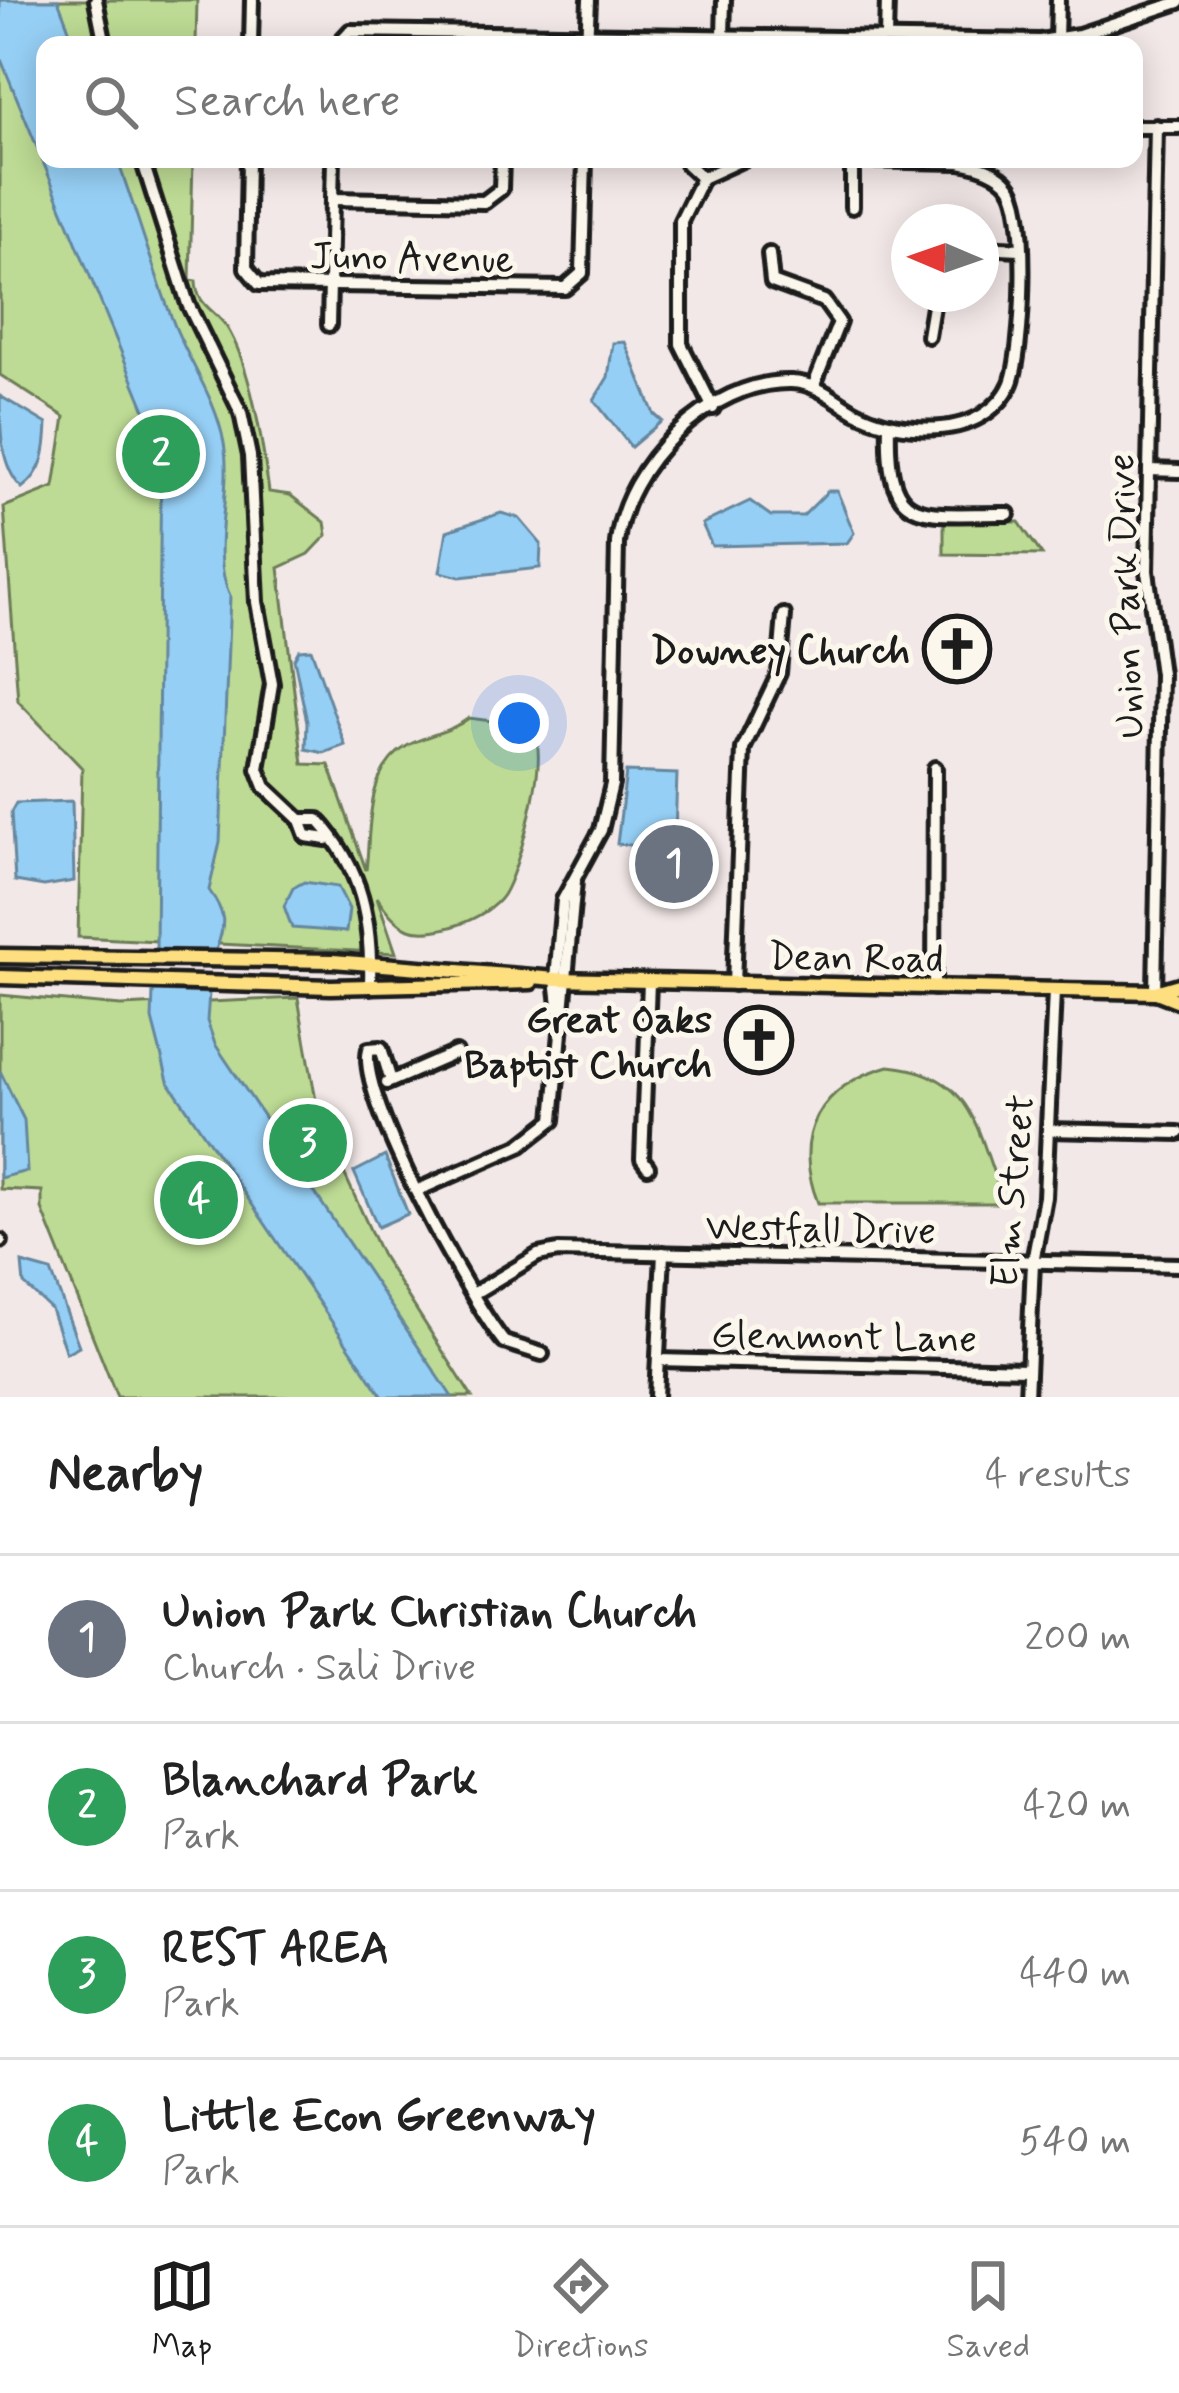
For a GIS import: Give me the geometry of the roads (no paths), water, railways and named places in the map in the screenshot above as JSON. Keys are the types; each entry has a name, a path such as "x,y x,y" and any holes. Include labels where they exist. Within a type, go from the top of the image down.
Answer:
{"main road":[{"name":"Dean Road","path":"0,956 371,963 649,982 1155,992 1179,985"},
{"name":"Dean Road","path":"0,977 370,988 562,979"},
{"name":"Dean Road","path":"1155,992 1179,1001"}],"street":[{"path":"96,0 102,36"},
{"path":"250,36 252,0"},
{"path":"588,36 589,0"},
{"path":"723,35 724,0"},
{"path":"886,36 887,0"},
{"path":"1057,36 1058,0"},
{"path":"1070,36 1179,2"},
{"path":"344,36 350,31 499,36"},
{"path":"689,36 745,36"},
{"name":"Union Park Drive","path":"1155,992 1161,674 1147,571 1156,126"},
{"path":"1143,127 1179,127"},
{"path":"145,168 188,304 241,413 250,456 257,602 272,702 258,769 271,795 300,820 318,820 327,839 349,857 365,898 370,988"},
{"name":"Juno Avenue","path":"248,168 245,268 250,278 259,284 330,285 574,284 582,274 585,168"},
{"path":"329,325 333,168"},
{"path":"332,199 484,202 502,189 502,168"},
{"path":"691,168 702,178"},
{"path":"713,408 686,361 678,317 681,221 702,178 724,168"},
{"path":"852,168 852,207"},
{"path":"416,1191 521,1145 553,1120 561,1022 560,914 568,886 601,830 612,784 619,517 646,464 713,408 774,383 814,386 852,410 889,424 949,427 971,422 1001,401 1017,361 1020,249 1016,197 994,173 979,168"},
{"path":"999,248 1020,249"},
{"path":"769,254 772,282 824,302 838,322 814,386"},
{"path":"928,336 931,312"},
{"path":"889,424 891,483 908,507 932,513 1008,514"},
{"path":"1149,470 1179,471"},
{"path":"734,984 742,749 779,673 784,615"},
{"path":"934,988 935,768"},
{"path":"648,1167 642,1159 649,982"},
{"name":"Elm Street","path":"1027,1397 1033,1262 1045,1197 1054,991"},
{"path":"391,1081 381,1048 374,1047 366,1058 374,1089 416,1191 504,1342 542,1354"},
{"path":"374,1089 456,1053"},
{"path":"1048,1130 1179,1133"},
{"name":"Westfall Drive","path":"473,1294 538,1255 558,1251 1179,1265"},
{"path":"656,1397 663,1253"},
{"name":"Glenmont Lane","path":"658,1360 1028,1369"}],"water":[{"path":"0,0 58,0 72,36 36,36 36,145 0,57"},
{"path":"46,168 120,168 174,324 209,397 224,443 221,559 230,596 220,842 209,890 223,919 216,950 156,949 161,449"},
{"path":"625,342 654,414 662,421 631,447 594,400 608,377 613,343"},
{"path":"0,396 47,424 42,460 22,488 5,458"},
{"path":"828,491 837,491 854,533 847,543 712,546 702,524 750,501 771,516 803,516"},
{"path":"501,513 519,518 541,544 540,568 460,577 440,572 447,531"},
{"path":"311,649 345,745 324,753 306,749 307,722 294,659 299,650"},
{"path":"626,772 677,774 675,836 663,848 617,844"},
{"path":"72,801 74,881 44,886 15,881 11,812 16,803"},
{"path":"304,882 338,887 349,909 346,932 292,928 284,906 293,888"},
{"path":"153,991 209,993 207,1021 215,1044 452,1397 383,1397 168,1081 152,1019"},
{"path":"0,1071 24,1120 27,1171 0,1178"},
{"path":"385,1156 408,1214 378,1227 354,1172"},
{"path":"22,1263 51,1271 79,1346 66,1353 51,1309 24,1284"}],"place":[{"name":"Blanchard Park","path":"161,454"},
{"name":"Downey Church","path":"957,649"},
{"name":"Union Park Christian Church","path":"674,864"},
{"name":"Great Oaks Baptist Church","path":"759,1040"},
{"name":"REST AREA","path":"308,1143"},
{"name":"Little Econ Greenway","path":"199,1200"}]}
